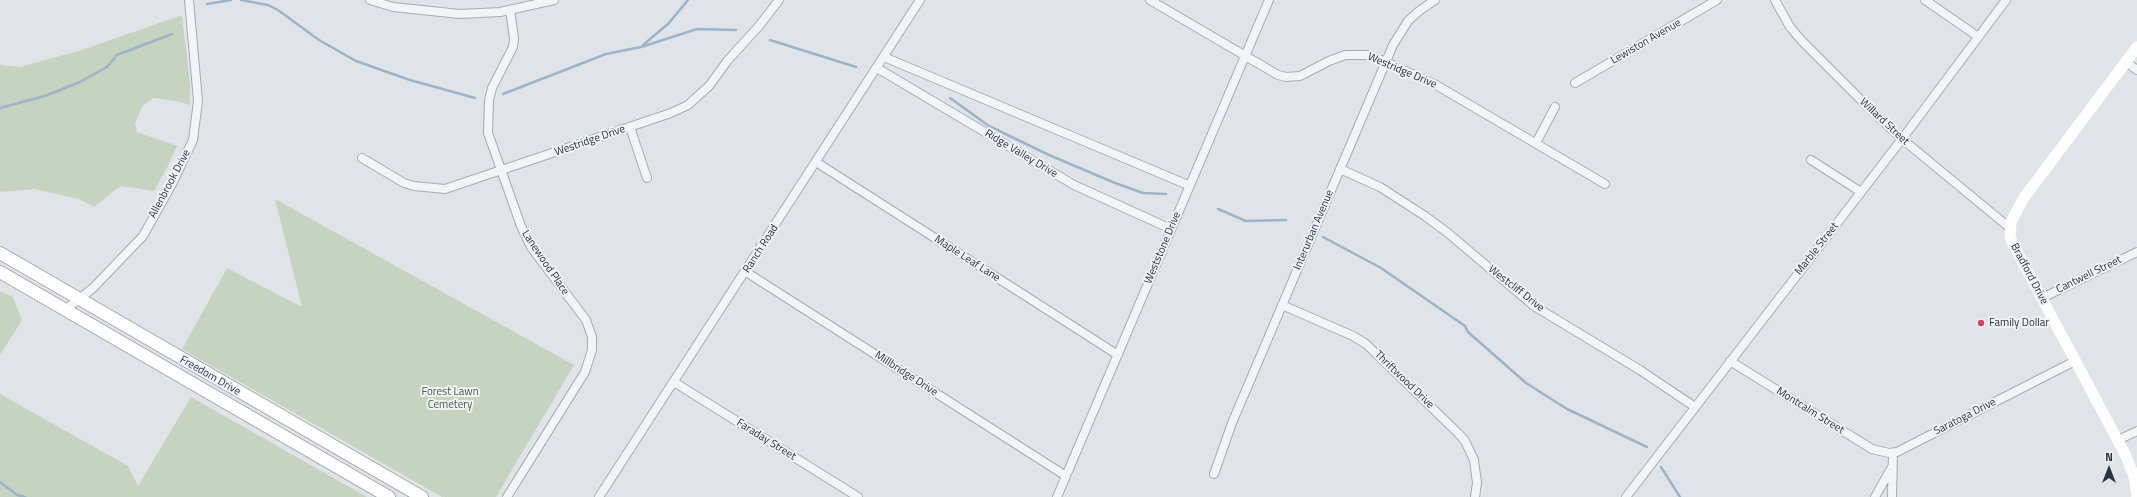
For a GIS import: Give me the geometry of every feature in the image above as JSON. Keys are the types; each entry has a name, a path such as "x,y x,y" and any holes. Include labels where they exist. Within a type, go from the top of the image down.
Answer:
{"main road":[{"name":"Freedom Drive","path":"0,253 422,497"},
{"name":"Freedom Drive","path":"0,272 389,497"},
{"path":"216,398 227,396 282,428 320,439"}],"street":[{"name":"Allenbrook Drive","path":"65,310 114,268 143,236 176,177 193,140 198,101 188,0"},
{"path":"370,0 393,7 445,13 478,14 510,10 554,0"},
{"name":"Westridge Drive","path":"362,158 404,183 435,190 458,186 501,172 680,109 700,96 714,80 738,47 771,12 779,0"},
{"name":"Ranch Road","path":"599,497 746,272 920,0"},
{"name":"Westridge Drive","path":"1150,0 1278,75 1292,78 1300,76 1329,61 1345,55 1368,55 1386,62 1436,85 1606,184"},
{"name":"Weststone Drive","path":"1057,497 1171,230 1188,185 1269,0"},
{"name":"Interurban Avenue","path":"1214,474 1232,424 1393,45 1408,21 1419,10 1435,0"},
{"name":"Lewiston Avenue","path":"1575,83 1717,0"},
{"name":"Willard Street","path":"1775,0 1790,27 1802,41 1902,140 2010,228"},
{"path":"1925,0 1977,36"},
{"name":"Marble Street","path":"1626,497 1902,140 1977,36 2006,0"},
{"name":"Lanewood Place","path":"507,497 585,372 592,350 592,337 586,320 544,265 525,236 488,133 487,112 492,88 513,47 514,38 510,10"},
{"name":"Bradford Drive","path":"2137,47 2034,183 2018,209 2010,228 2012,244 2118,440 2134,476 2137,497"},
{"path":"884,57 1188,185"},
{"path":"2126,62 2137,70"},
{"name":"Ridge Valley Drive","path":"877,68 1074,185 1171,230"},
{"path":"1536,143 1555,107"},
{"path":"630,127 647,178"},
{"path":"1811,160 1861,192"},
{"name":"Maple Leaf Lane","path":"816,162 1118,355"},
{"name":"Westcliff Drive","path":"1340,169 1380,187 1425,216 1448,233 1534,306 1640,370 1695,407"},
{"name":"Cantwell Street","path":"2042,298 2137,252"},
{"name":"Millbridge Drive","path":"746,272 1066,476"},
{"name":"Thriftwood Drive","path":"1282,305 1353,336 1366,344 1458,433 1465,441 1474,460 1477,483 1475,497"},
{"name":"Montcalm Street","path":"1730,361 1872,449 1881,452 1893,453"},
{"name":"Saratoga Drive","path":"1893,453 2075,361"},
{"name":"Faraday Street","path":"674,382 853,497 858,497"},
{"path":"2118,440 2137,431"},
{"path":"1892,497 1893,453"},
{"path":"1875,497 1893,467"}],"green space":[{"path":"182,15 190,84 190,105 177,101 153,98 142,107 135,123 137,132 177,146 154,191 120,186 94,207 79,199 35,189 0,192 0,65 20,67 82,50"},
{"name":"Forest Lawn Cemetery","path":"275,199 574,365 496,497 442,497 182,349 227,268 302,307"},
{"path":"0,291 13,297 22,320 0,355"},
{"path":"0,394 128,466 138,486 191,397 367,497 0,497"}],"waterway":[{"path":"207,4 231,0"},
{"path":"241,0 268,5 278,10 319,40 356,61 410,80 475,98"},
{"path":"643,45 669,23 688,0"},
{"path":"503,94 606,54 641,47 697,29 736,30"},
{"path":"0,108 45,96 80,82 107,67 117,55 172,34"},
{"path":"770,40 856,67"},
{"path":"950,98 989,126 1049,155 1115,183 1143,193 1166,194"},
{"path":"1218,209 1246,221 1286,220"},
{"path":"1323,237 1381,268 1465,326 1468,332 1526,383 1567,409 1647,447"},
{"path":"1661,467 1680,497"},
{"path":"0,482 17,495 25,497"}],"place":[{"name":"Family Dollar","path":"1981,323"}]}
